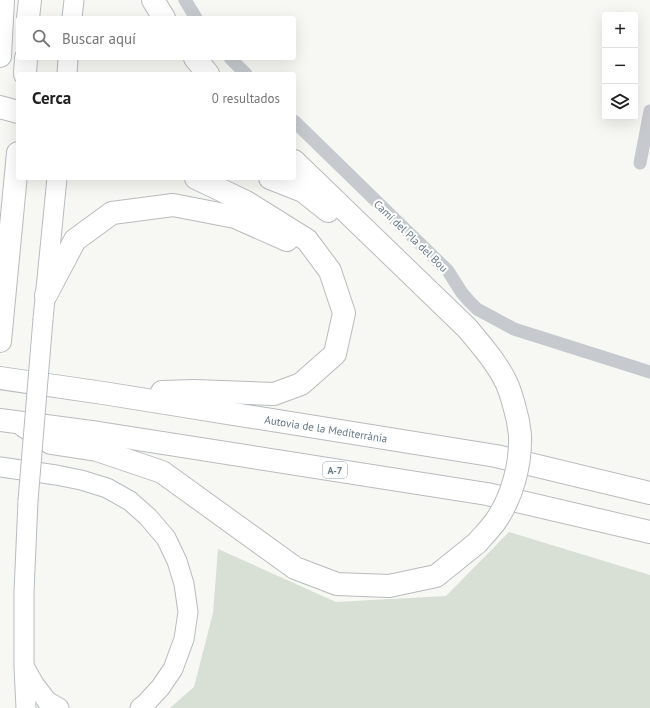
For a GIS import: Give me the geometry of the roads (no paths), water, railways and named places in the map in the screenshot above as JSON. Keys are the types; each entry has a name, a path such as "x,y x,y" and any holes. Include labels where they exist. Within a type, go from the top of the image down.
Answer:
{"highway":[{"path":"0,56 3,0"},
{"path":"28,16 30,0"},
{"path":"153,0 163,16"},
{"path":"25,72 26,60"},
{"path":"197,60 206,72"},
{"path":"0,108 16,112"},
{"path":"9,421 51,443 97,450 162,472 295,568 337,584 389,586 436,576 477,544 495,522 504,506 516,473 520,450 520,434 518,418 506,383 495,365 467,328 296,163"},
{"path":"0,341 16,173"},
{"path":"103,393 194,391 274,394 301,384 335,354 344,313 330,271 307,240 246,202 200,180"},
{"path":"275,180 303,191 433,296"},
{"path":"46,294 75,240 112,213 173,206 235,217 292,242 330,271"},
{"name":"Autovia de la Mediterrània","path":"0,378 496,456 650,493"},
{"name":"A-7","path":"9,421 99,433 487,494 650,532"}],"main road":[{"path":"72,16 74,0"},
{"path":"67,72 68,60"},
{"path":"26,708 24,667 24,592 28,501 43,319 57,180"},
{"path":"0,467 62,476 107,488 130,501 148,517 166,538 177,561 184,584 188,612 184,638 173,669 160,688 140,708"},
{"path":"24,667 34,684 47,701 59,708"}],"street":[{"path":"185,0 195,16"},
{"path":"232,60 244,72"},
{"path":"640,163 650,111"},
{"name":"Camí del Pla del Bou","path":"296,123 448,271 462,293 477,308 514,329 650,372"}]}
